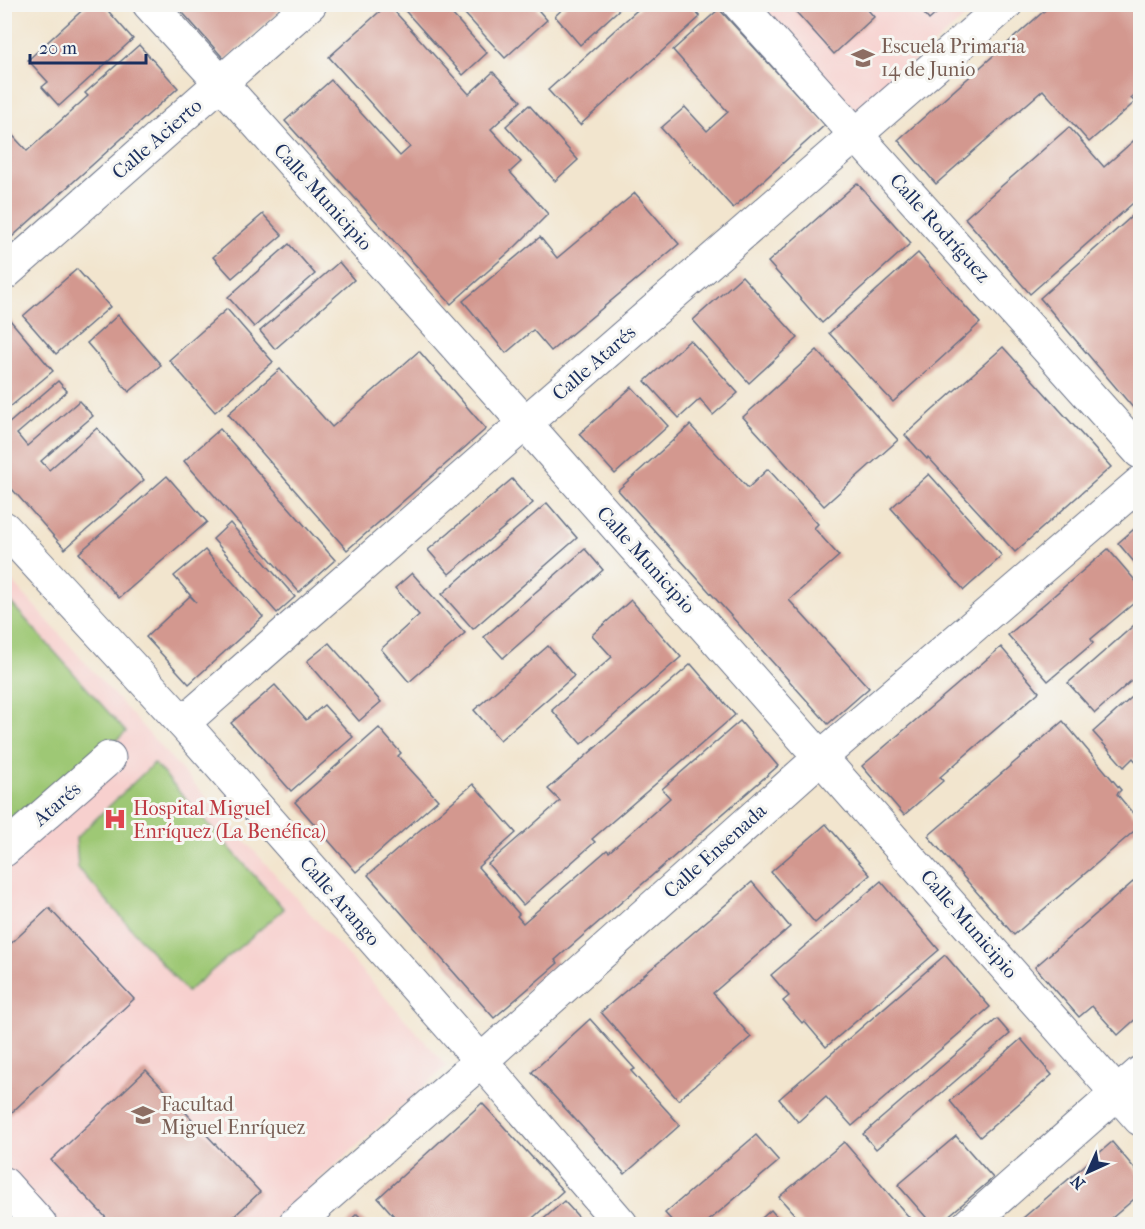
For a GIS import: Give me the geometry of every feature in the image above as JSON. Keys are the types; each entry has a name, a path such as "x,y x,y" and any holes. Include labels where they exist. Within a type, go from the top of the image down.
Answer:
{"street":[{"name":"Calle Municipio","path":"149,4 821,757 1129,1083 1140,1119"},
{"name":"Calle Acierto","path":"4,274 310,4"},
{"name":"Calle Rodríguez","path":"739,4 1140,452"},
{"name":"Calle Atarés","path":"183,723 1006,4"},
{"name":"Calle Ensenada","path":"295,1224 482,1061 821,757 1140,483"},
{"name":"Calle Arango","path":"4,528 183,723 482,1061 621,1224"},
{"name":"Atarés","path":"4,850 110,758"},
{"path":"969,1224 1129,1083"},
{"path":"4,1184 40,1224"}],"shaded area":[{"name":"Escuela Primaria 14 de Junio","path":"761,5 979,5 856,112"},
{"name":"Hospital Miguel Enríquez (La Benéfica)","path":"4,572 447,1066 269,1224 5,1224"}],"green space":[{"path":"4,595 126,732 13,828 4,818"},
{"path":"154,763 284,909 187,992 78,868 76,838"}],"building":[{"path":"89,4 102,4 133,39 59,106 42,87 48,82 28,60"},
{"path":"175,4 286,4 225,60"},
{"path":"388,4 469,94 493,72 521,101 491,129 521,162 510,172 548,214 451,304 285,121 331,80 400,156 410,147 329,57"},
{"path":"399,4 443,4 487,53 463,75"},
{"path":"456,4 533,4 547,20 505,58"},
{"path":"568,4 625,4 580,45 555,16"},
{"path":"644,4 689,4 700,17 580,125 548,90"},
{"path":"789,4 863,4 874,17 834,54"},
{"path":"916,4 947,4 929,20"},
{"path":"1052,4 1140,4 1140,90 1131,98 1135,102 1089,142 1043,90 936,184 898,140"},
{"path":"719,9 825,125 733,208 661,128 685,107 707,131 728,112 673,50"},
{"path":"139,45 178,88 4,244 4,126 27,151 88,96 85,93"},
{"path":"529,105 578,160 555,181 506,126"},
{"path":"1069,127 1104,167 1140,135 1140,197 1030,294 965,218"},
{"path":"857,183 911,243 822,323 768,262"},
{"path":"635,193 679,244 551,351 533,330 506,353 463,301 540,237 557,258"},
{"path":"1140,209 1140,416 1040,298"},
{"path":"263,214 282,235 232,278 213,257"},
{"path":"289,244 315,274 254,327 228,297"},
{"path":"918,253 980,323 893,402 829,333"},
{"path":"339,262 354,280 275,349 260,331"},
{"path":"77,269 110,307 56,354 23,316"},
{"path":"742,276 798,338 749,383 693,320"},
{"path":"227,309 273,362 215,412 169,360"},
{"path":"118,315 161,365 129,392 87,343"},
{"path":"10,320 53,371 4,412 4,324"},
{"path":"690,340 738,393 713,415 700,399 679,418 645,381"},
{"path":"1003,347 1111,467 1015,552 905,435"},
{"path":"817,350 898,440 824,506 743,417"},
{"path":"419,351 486,429 347,550 228,414 280,369 332,427"},
{"path":"58,381 67,391 17,434 27,446 79,401 93,416 41,461 49,470 97,428 144,480 65,549 4,480 4,420 8,424"},
{"path":"632,387 668,426 615,474 579,434"},
{"path":"690,425 748,488 768,469 818,524 814,528 839,556 789,600 869,688 828,724 618,490"},
{"path":"220,429 335,560 299,592 184,461"},
{"path":"929,474 1002,556 964,590 891,508"},
{"path":"167,476 207,522 119,598 79,553"},
{"path":"512,479 533,503 449,574 428,550"},
{"path":"547,503 577,538 473,629 442,594"},
{"path":"230,523 295,597 277,613 213,539"},
{"path":"1140,524 1140,569 1118,543"},
{"path":"585,549 603,570 503,658 484,637"},
{"path":"1108,549 1140,586 1140,598 1091,639 1093,643 1048,681 1008,635"},
{"path":"205,550 263,617 189,684 146,637 190,596 196,602 174,576"},
{"path":"412,573 465,633 409,682 381,649 419,615 395,588"},
{"path":"631,600 681,657 581,744 552,710 612,657 592,635"},
{"path":"1140,620 1140,673 1095,713 1068,683"},
{"path":"329,643 381,702 359,721 307,661"},
{"path":"548,646 574,676 500,740 474,710"},
{"path":"1001,647 1039,692 940,777 943,781 904,815 862,766"},
{"path":"691,664 735,715 592,839 595,842 523,905 488,864 560,801 548,789"},
{"path":"275,685 306,720 324,705 353,737 291,791 231,723"},
{"path":"1140,690 1140,766 1133,758 1124,767 1093,732"},
{"path":"740,721 778,766 555,960 558,963 494,1018 368,875 473,784 516,833 478,867 519,914 517,916 523,923 670,798 662,789"},
{"path":"1063,721 1121,790 1117,794 1140,822 1140,826 1014,935 928,836"},
{"path":"379,728 401,753 398,756 438,800 356,872 295,802"},
{"path":"826,824 870,875 815,923 771,872"},
{"path":"1140,876 1140,1015 1118,1035 1092,1006 1079,1017 1035,967"},
{"path":"881,881 939,950 826,1047 783,1001 789,996 771,975"},
{"path":"752,882 790,927 713,993 751,1037 678,1100 601,1012"},
{"path":"49,908 134,999 10,1114 4,1109 4,950"},
{"path":"945,955 990,1007 852,1126 826,1097 798,1122 779,1099"},
{"path":"590,1019 635,1069 631,1071 680,1125 625,1174 532,1072"},
{"path":"997,1019 1010,1034 876,1149 863,1134"},
{"path":"1021,1039 1052,1075 980,1137 950,1101"},
{"name":"Facultad Miguel Enríquez","path":"146,1070 260,1192 226,1224 112,1224 51,1160"},
{"path":"482,1103 563,1191 526,1224 401,1224 378,1198"},
{"path":"756,1135 779,1161 705,1224 675,1224 665,1213"},
{"path":"956,1136 993,1178 939,1224 932,1224 898,1185"},
{"path":"844,1142 915,1224 803,1224 779,1197"},
{"path":"1112,1142 1140,1175 1140,1194 1105,1224 1016,1224"},
{"path":"564,1201 585,1224 538,1224"},
{"path":"771,1210 783,1224 755,1224"},
{"path":"357,1214 367,1224 346,1224"}],"place":[{"name":"Escuela Primaria 14 de Junio","path":"863,58"},
{"name":"Hospital Miguel Enríquez (La Benéfica)","path":"115,819"},
{"name":"Facultad Miguel Enríquez","path":"143,1115"}]}
